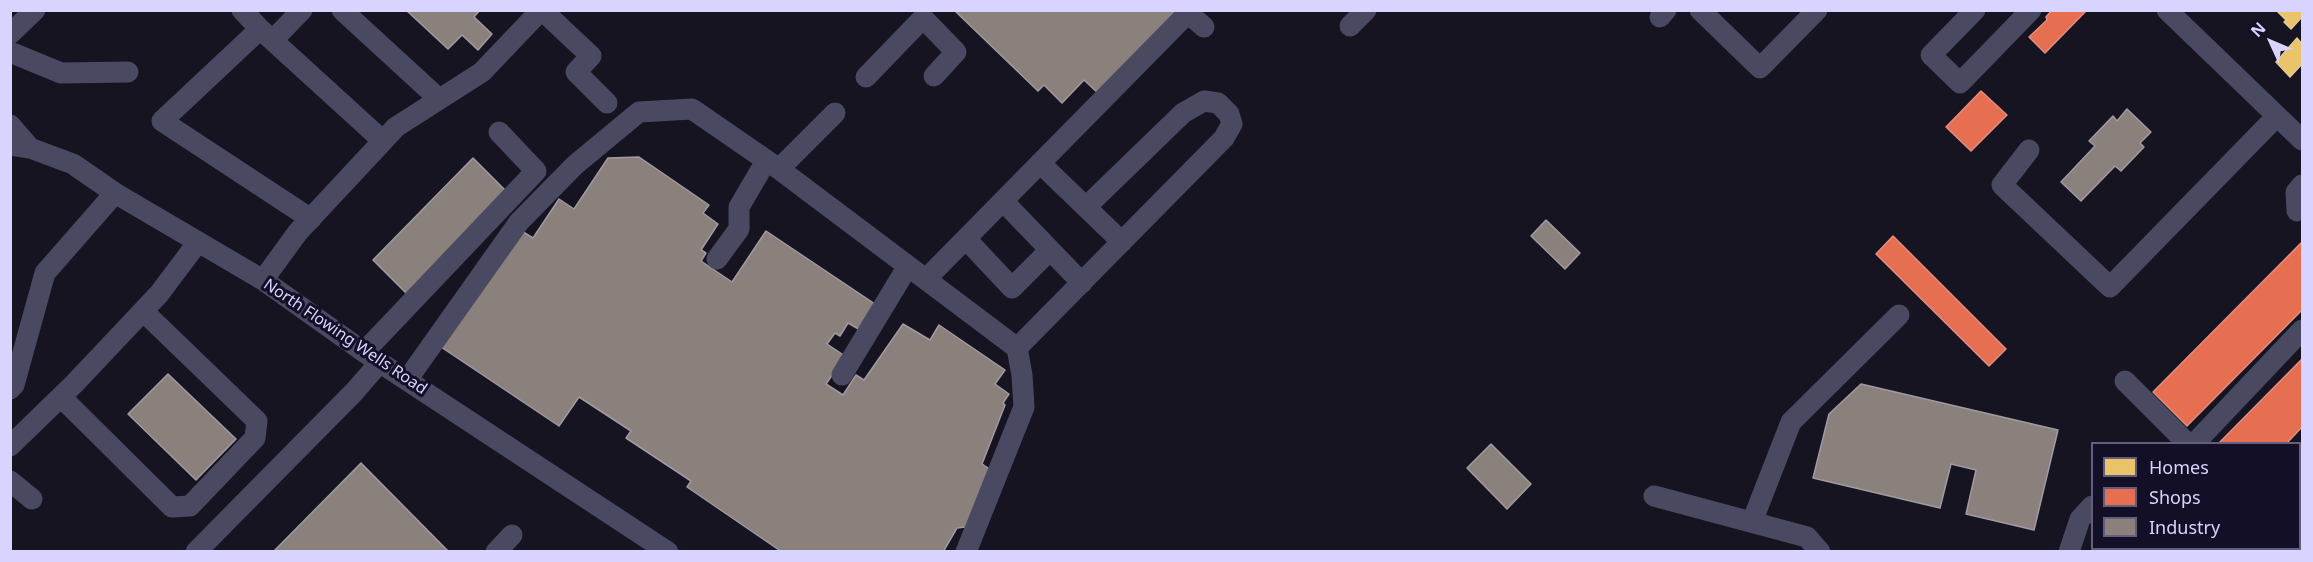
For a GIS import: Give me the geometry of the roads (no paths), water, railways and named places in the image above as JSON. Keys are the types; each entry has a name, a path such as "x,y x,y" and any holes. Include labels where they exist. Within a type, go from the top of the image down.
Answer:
{"street":[{"path":"10,34 35,10"},
{"path":"242,10 383,141"},
{"path":"302,10 266,34 162,121 311,219"},
{"path":"342,10 439,99"},
{"path":"263,280 298,232 396,127 482,72 541,10 591,56 576,72 607,103"},
{"path":"1350,26 1366,10"},
{"path":"1700,10 1760,68 1817,10"},
{"path":"1975,10 1931,55 1960,83 2031,10"},
{"path":"2167,10 2302,140"},
{"path":"926,279 1188,13 1204,27"},
{"path":"866,77 923,18 956,51 934,76"},
{"path":"10,52 62,73 128,72"},
{"path":"1017,348 1224,138 1232,123 1229,114 1218,104 1204,101 1182,113 1086,207"},
{"path":"407,380 519,222 575,165 639,112 692,110 773,165 1017,348 1024,407 966,552"},
{"path":"717,259 739,229 739,207 773,165 835,113"},
{"path":"2029,150 2002,184 2110,288 2277,116"},
{"path":"10,124 20,146"},
{"path":"196,552 355,391 372,357 536,171 499,132"},
{"name":"North Flowing Wells Road","path":"20,146 73,164 115,193 263,280 372,357 656,548"},
{"path":"1040,163 1122,242"},
{"path":"2297,211 2296,192 2302,185"},
{"path":"10,389 15,385 45,273 115,193"},
{"path":"1003,201 1082,283"},
{"path":"966,239 1012,288 1050,250"},
{"path":"10,446 61,397 159,294 198,242"},
{"path":"842,375 908,266"},
{"path":"61,397 172,507 190,506 255,438 257,421 143,310"},
{"path":"1752,522 1791,422 1899,315"},
{"path":"2196,442 2302,330"},
{"path":"2125,381 2186,442"},
{"path":"10,481 32,499"},
{"path":"1654,496 1807,537 1820,552"},
{"path":"2069,552 2080,519 2091,507"},
{"path":"496,552 512,535"}]}
